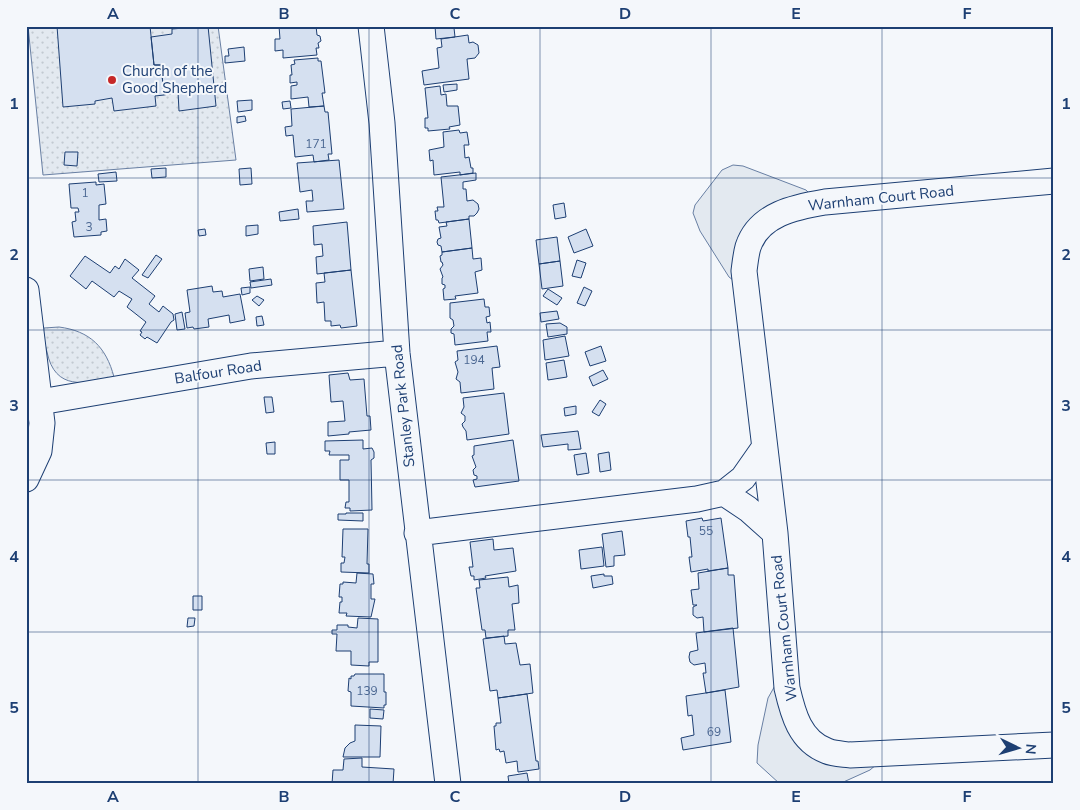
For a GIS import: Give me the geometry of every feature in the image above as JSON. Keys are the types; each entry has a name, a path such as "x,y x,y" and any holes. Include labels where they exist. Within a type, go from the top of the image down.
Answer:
{"street":[{"name":"Stanley Park Road","path":"371,26 382,123 397,353 448,784"},
{"name":"Warnham Court Road","path":"1054,181 825,202 801,206 781,213 762,225 748,246 744,270 775,534 787,688 793,714 800,730 810,740 827,751 850,756 1054,745"},
{"path":"26,290 35,394 41,438 39,451 26,479"},
{"name":"Balfour Road","path":"35,394 251,366 397,353"},
{"path":"417,534 697,499 724,493 743,478 764,448"},
{"name":"Warnham Court Road","path":"724,493 748,509 775,534"}],"shaded area":[{"path":"28,26 218,26 236,160 43,175"},
{"path":"733,165 743,166 806,190 816,200 780,209 741,286 729,277 700,231 693,213 695,205 722,170"},
{"path":"59,327 80,332 95,342 111,366 114,377 92,382 73,382 64,379 57,373 51,365 43,331 44,328"},
{"path":"781,675 793,726 884,758 870,770 839,784 780,784 757,763 758,745 768,698"}],"building":[{"name":"Church of the Good Shepherd","path":"57,26 150,26 154,65 161,65 164,95 155,96 156,106 114,111 112,98 95,101 95,104 63,107"},
{"path":"208,26 216,106 179,111 178,92 164,95 161,65 154,65 151,37 172,34 172,29"},
{"path":"279,26 316,26 317,35 320,36 321,41 318,43 319,48 316,48 317,55 283,58 283,50 275,51 275,39 280,39"},
{"path":"435,26 456,26 454,28 455,37 436,39"},
{"path":"468,35 469,43 473,42 478,45 479,53 475,58 467,59 469,79 424,85 422,71 439,68 437,48 442,47 441,39"},
{"path":"244,47 245,61 225,63 225,56 229,56 228,49"},
{"path":"318,58 318,61 321,61 325,93 322,93 324,106 309,107 308,97 291,99 291,86 297,85 297,82 290,83 290,75 292,75 291,65 295,64 294,60"},
{"path":"457,84 457,90 444,92 443,85"},
{"path":"440,86 441,95 446,94 447,106 458,106 460,125 449,127 450,129 428,131 428,128 425,128 425,118 428,118 425,88"},
{"path":"252,100 252,110 238,112 237,101"},
{"path":"290,101 291,108 283,109 282,102"},
{"path":"324,106 325,112 328,112 332,154 328,154 329,160 314,162 313,155 295,157 293,135 286,136 285,127 292,126 291,109"},
{"path":"245,116 246,121 237,123 237,117"},
{"path":"459,130 460,133 467,132 469,145 464,145 465,158 469,157 473,173 460,175 460,172 434,175 433,160 430,161 429,150 444,147 443,132"},
{"path":"65,152 78,152 77,166 64,165"},
{"path":"339,160 344,209 307,212 306,201 313,201 312,190 300,192 297,163"},
{"path":"166,168 166,177 152,178 151,169"},
{"path":"251,168 252,184 240,185 239,169"},
{"path":"116,172 117,181 99,182 98,174"},
{"path":"476,173 476,180 463,182 463,189 466,189 467,201 473,200 478,204 479,209 477,213 474,216 469,216 469,219 439,223 436,220 435,211 438,211 437,207 444,207 441,177"},
{"path":"96,182 96,185 104,184 106,204 99,205 99,220 106,219 107,231 101,232 101,235 74,237 72,222 76,221 75,212 79,212 78,208 71,208 69,184"},
{"path":"564,203 566,217 555,219 553,205"},
{"path":"298,209 299,219 280,221 279,212"},
{"path":"469,219 472,248 442,252 441,246 437,242 441,238 439,227 447,226 446,222"},
{"path":"347,222 351,270 317,274 316,257 323,256 322,244 314,245 313,226"},
{"path":"258,225 258,234 246,236 246,226"},
{"path":"205,229 206,235 199,236 198,230"},
{"path":"586,229 593,246 574,253 568,237"},
{"path":"557,237 560,261 539,264 536,240"},
{"path":"472,248 473,259 481,258 482,270 475,272 478,293 455,296 456,299 444,300 443,289 445,285 442,284 443,277 440,269 443,265 440,256 442,252"},
{"path":"156,255 162,259 148,278 142,275"},
{"path":"85,256 110,273 115,266 119,269 125,259 139,270 132,278 155,296 149,304 159,312 163,306 173,314 174,320 157,343 140,335 142,332 140,331 146,322 127,307 132,299 119,291 114,297 92,281 86,289 70,276"},
{"path":"577,260 586,263 581,278 572,276"},
{"path":"560,261 563,286 542,289 539,264"},
{"path":"263,267 264,279 250,281 249,269"},
{"path":"351,270 357,326 341,328 340,325 331,326 331,321 325,321 324,302 317,303 316,283 325,282 324,273"},
{"path":"271,279 272,285 251,288 250,282"},
{"path":"212,286 213,292 222,291 223,297 240,294 245,320 230,323 229,315 208,319 209,327 187,328 185,313 190,312 187,290"},
{"path":"250,287 250,293 242,295 241,288"},
{"path":"584,287 592,291 585,306 577,303"},
{"path":"548,289 562,298 557,305 543,296"},
{"path":"257,296 264,300 259,306 252,300"},
{"path":"484,299 485,307 489,307 490,316 486,317 487,323 490,322 491,332 487,332 488,341 455,345 454,334 451,333 451,329 454,326 453,320 450,318 450,303"},
{"path":"557,311 559,319 541,322 540,313"},
{"path":"182,312 185,329 177,330 175,314"},
{"path":"262,316 264,325 257,326 256,317"},
{"path":"560,323 567,327 567,334 548,337 546,324"},
{"path":"565,336 569,356 545,360 543,340"},
{"path":"497,346 500,367 492,368 494,389 461,393 460,382 456,379 458,372 455,362 458,360 457,351"},
{"path":"601,346 606,361 590,366 585,352"},
{"path":"564,360 567,377 548,380 546,363"},
{"path":"603,370 608,379 593,386 589,377"},
{"path":"348,373 350,380 364,379 367,416 370,416 371,430 328,436 328,422 345,421 343,401 331,402 329,375"},
{"path":"504,393 509,434 467,440 466,431 462,424 465,421 465,416 461,413 464,407 463,398"},
{"path":"264,397 272,397 274,412 266,413"},
{"path":"600,400 606,404 599,416 592,412"},
{"path":"576,406 576,414 565,416 564,408"},
{"path":"578,431 581,449 568,450 568,444 543,447 541,435"},
{"path":"363,440 363,449 372,448 374,452 374,458 371,460 372,510 350,511 350,508 345,508 346,502 349,502 349,480 340,480 340,460 349,460 349,455 329,455 330,451 325,451 325,441"},
{"path":"513,440 519,481 475,487 473,480 477,479 477,476 474,475 473,470 476,467 472,456 474,455 474,446"},
{"path":"275,442 275,454 267,454 266,443"},
{"path":"609,452 611,470 600,472 598,454"},
{"path":"586,453 589,473 577,475 574,455"},
{"path":"363,513 363,521 338,520 338,514"},
{"path":"702,518 703,521 721,518 728,568 691,572 689,557 692,557 686,521"},
{"path":"343,529 368,529 367,564 369,564 369,573 341,572 341,563 344,563 345,557 342,557"},
{"path":"622,531 625,555 614,556 614,566 606,567 602,534"},
{"path":"493,539 494,550 513,548 516,571 485,576 486,578 474,580 469,567 473,567 470,542"},
{"path":"602,547 604,566 581,569 579,550"},
{"path":"728,568 728,575 734,575 738,628 704,632 703,617 697,618 693,615 693,607 697,605 693,605 691,590 699,589 698,573"},
{"path":"357,573 373,574 374,584 371,584 371,599 375,599 371,617 346,616 347,613 339,613 340,602 342,602 342,597 339,597 340,584 343,584 343,582 356,583"},
{"path":"604,574 604,576 612,576 613,584 593,588 591,576"},
{"path":"508,577 509,587 518,585 519,603 512,604 515,630 508,630 508,636 486,638 485,630 482,630 476,588 480,588 479,580"},
{"path":"193,596 202,596 202,610 193,610"},
{"path":"188,618 195,618 194,626 187,627"},
{"path":"358,618 378,619 378,662 369,662 369,666 351,665 351,651 336,651 337,634 332,634 332,630 337,630 337,625 348,625 348,627 357,628"},
{"path":"733,628 739,687 706,693 703,673 706,673 705,663 694,665 690,662 689,657 690,652 698,650 696,633"},
{"path":"504,636 505,644 516,643 520,665 530,664 533,693 498,698 497,690 490,691 483,639"},
{"path":"355,674 384,674 386,705 384,705 384,708 351,706 351,692 348,691 349,678 351,679 351,676"},
{"path":"725,690 731,742 683,750 681,738 694,735 692,715 688,716 686,696"},
{"path":"527,694 536,761 538,761 539,769 518,772 517,761 506,763 504,751 496,750 494,726 496,726 496,723 501,723 498,698"},
{"path":"370,709 384,710 383,719 370,718"},
{"path":"355,725 381,726 380,757 343,757 345,748 355,741"},
{"path":"362,758 362,767 394,769 393,784 332,784 333,770 343,770 344,759"},
{"path":"527,773 529,784 509,784 508,776"}],"place":[{"name":"Church of the Good Shepherd","path":"112,80"}]}
